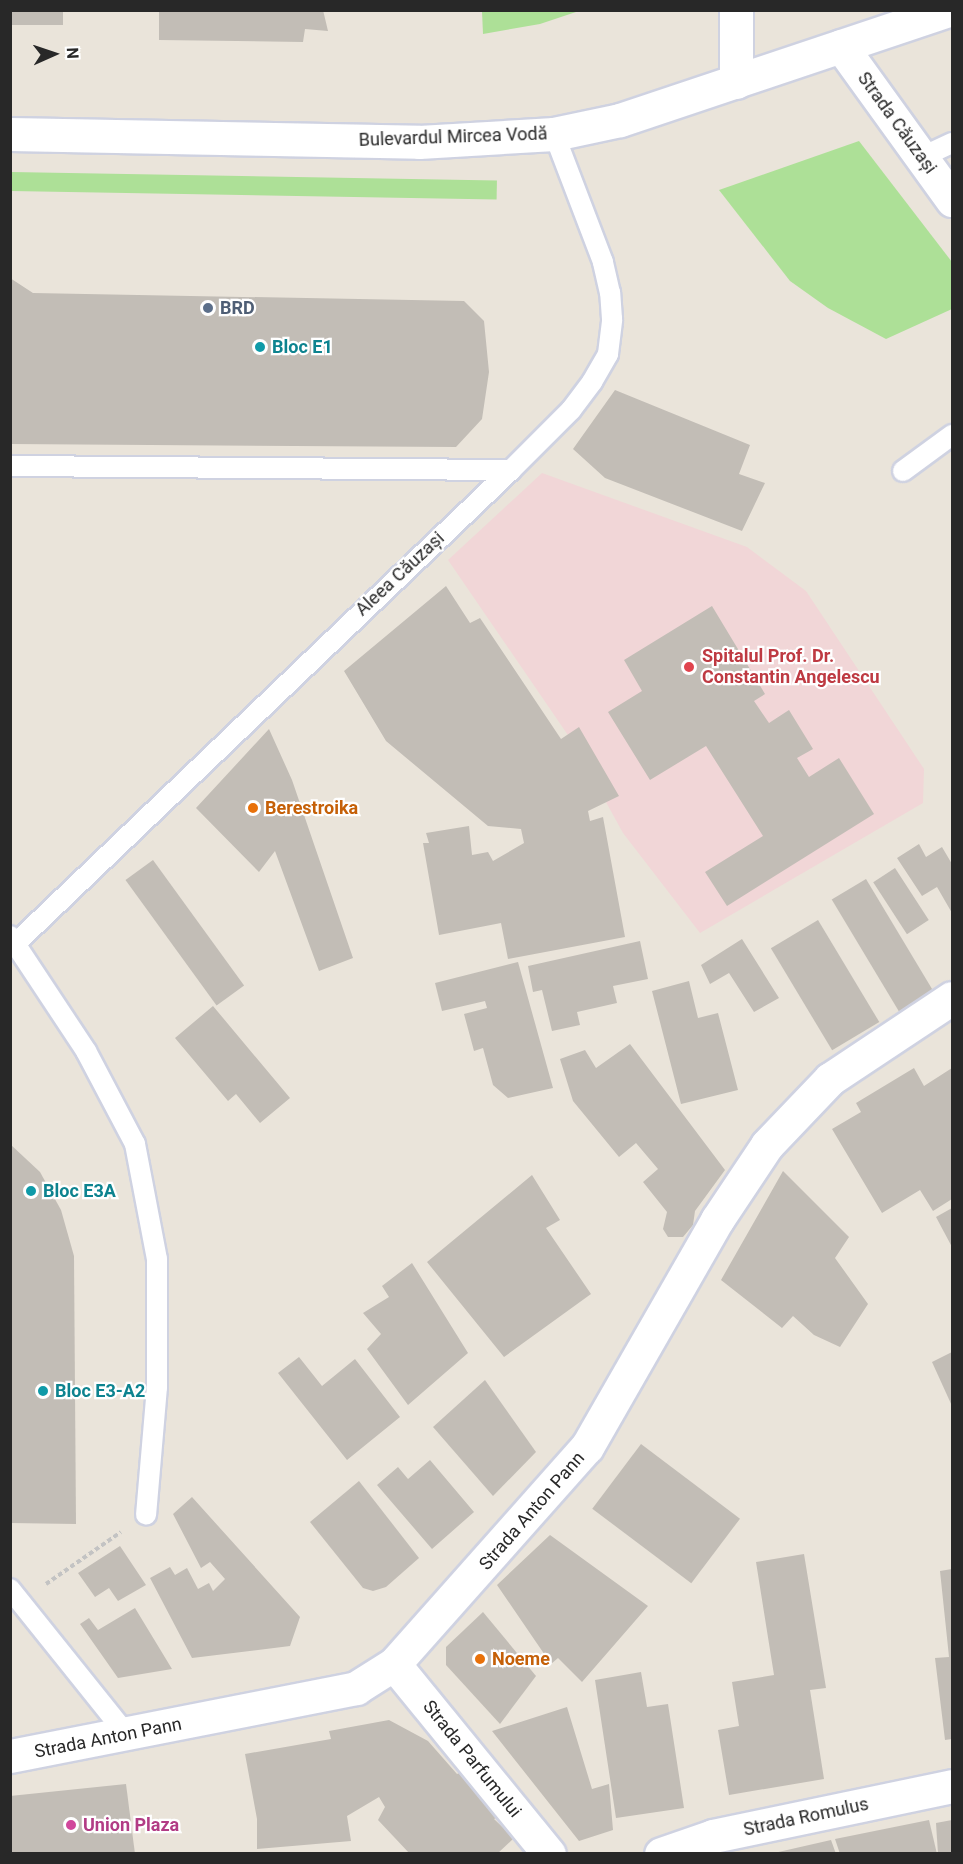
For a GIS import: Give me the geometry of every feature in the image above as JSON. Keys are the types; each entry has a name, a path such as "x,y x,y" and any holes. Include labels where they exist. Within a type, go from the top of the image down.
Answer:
{"street":[{"path":"736,10 736,81"},
{"name":"Bulevardul Mircea Vodă","path":"10,134 419,142 554,134 620,120 948,10"},
{"name":"Strada Căuzași","path":"841,46 952,200"},
{"name":"Strada Anton Pann","path":"10,1756 127,1735 356,1688 394,1664 559,1483 587,1447 717,1220 767,1145 830,1079 952,998"},
{"name":"Strada Parfumului","path":"394,1664 549,1854"},
{"name":"Strada Romulus","path":"660,1854 713,1836 952,1786"}],"lane":[{"name":"Aleea Căuzași","path":"13,940 511,470 571,410 608,354 612,319 603,262 554,134"},
{"path":"922,157 952,143"},
{"path":"903,471 952,435"},
{"path":"10,466 511,470"},
{"path":"13,940 86,1051 135,1144 157,1259 158,1387 146,1515"},
{"path":"16,1595 127,1735"}],"path":[{"path":"16,1595 146,1515"}],"shaded area":[{"name":"Spitalul Prof. Dr. Constantin Angelescu","path":"542,473 747,547 806,591 924,769 923,803 700,933 623,833 574,744 448,560"}],"green space":[{"path":"482,10 579,11 540,24 483,34"},
{"path":"859,141 952,262 952,309 886,339 828,308 790,281 719,190"},
{"path":"11,172 497,180 497,199 11,191"}],"building":[{"path":"10,10 63,10 63,25 10,25"},
{"path":"159,10 323,10 328,31 305,29 303,42 159,40"},
{"name":"Bloc E1","path":"10,278 33,293 464,301 484,321 489,372 482,419 456,447 10,444"},
{"path":"615,390 750,445 739,474 765,483 742,531 605,478 573,449"},
{"path":"446,586 470,623 480,618 561,739 579,727 619,796 588,811 590,821 603,817 625,937 508,959 501,923 439,935 423,843 429,843 426,833 469,826 472,855 488,852 493,861 524,843 521,829 488,826 386,741 344,671"},
{"path":"712,606 765,694 754,701 769,723 789,710 813,749 797,758 809,777 839,758 874,814 727,906 705,872 763,836 706,746 650,780 608,712 642,691 624,660"},
{"path":"269,729 292,780 353,958 319,971 275,851 259,872 196,808"},
{"path":"919,844 926,857 942,847 952,864 952,913 937,887 922,896 897,858"},
{"path":"153,860 244,985 217,1005 125,880"},
{"path":"895,868 929,920 907,934 873,882"},
{"path":"866,879 936,995 901,1015 832,900"},
{"path":"818,920 879,1022 832,1050 771,948"},
{"path":"742,939 779,998 754,1012 729,973 710,984 701,965"},
{"path":"640,941 648,979 613,986 617,1003 577,1012 580,1025 552,1031 542,990 533,992 528,966"},
{"path":"518,962 553,1088 508,1098 493,1085 483,1048 474,1051 464,1014 487,1008 485,1001 442,1011 435,983"},
{"path":"689,981 698,1018 718,1013 738,1090 681,1104 652,991"},
{"path":"213,1006 290,1098 260,1123 236,1094 228,1101 175,1038"},
{"path":"630,1044 725,1170 695,1211 693,1225 683,1237 668,1237 663,1229 667,1212 643,1182 658,1169 636,1143 619,1157 573,1101 560,1059 585,1050 596,1068"},
{"path":"914,1068 924,1086 952,1068 952,1199 933,1211 920,1190 882,1213 832,1129 861,1112 856,1103"},
{"name":"Bloc E3-A2","path":"10,1144 40,1172 61,1210 74,1256 76,1524 10,1523"},
{"path":"783,1171 849,1237 835,1258 868,1304 840,1347 814,1335 793,1316 782,1328 721,1280"},
{"path":"532,1175 560,1220 546,1228 591,1294 504,1357 427,1262"},
{"path":"952,1208 952,1247 936,1217"},
{"path":"412,1263 468,1353 408,1405 367,1349 381,1334 363,1313 389,1297 382,1286"},
{"path":"952,1352 952,1406 932,1362"},
{"path":"299,1357 322,1386 355,1359 400,1417 347,1460 278,1373"},
{"path":"485,1380 536,1452 493,1496 433,1427"},
{"path":"641,1444 740,1519 691,1583 592,1509"},
{"path":"430,1460 474,1512 432,1549 377,1485 398,1467 408,1479"},
{"path":"359,1481 419,1558 386,1587 373,1591 363,1588 310,1522"},
{"path":"192,1497 300,1617 290,1646 192,1658 150,1578 170,1567 175,1575 187,1568 198,1589 209,1583 213,1591 225,1579 210,1562 201,1568 173,1514"},
{"path":"550,1535 648,1606 582,1682 558,1658 551,1664 497,1585"},
{"path":"120,1546 146,1585 118,1601 109,1588 95,1597 78,1573"},
{"path":"804,1554 826,1688 810,1690 824,1779 729,1795 718,1730 739,1726 732,1682 774,1675 756,1562"},
{"path":"952,1569 952,1739 945,1740 935,1658 949,1657 940,1571"},
{"path":"135,1608 172,1669 118,1678 80,1624 89,1618 98,1630"},
{"path":"483,1612 536,1676 500,1724 446,1665 446,1647"},
{"path":"641,1672 647,1707 668,1704 684,1808 616,1818 595,1680"},
{"path":"567,1707 592,1789 609,1784 613,1830 579,1841 492,1731"},
{"path":"389,1720 428,1741 457,1774 465,1771 502,1815 494,1819 514,1838 497,1854 410,1854 378,1820 385,1807 379,1797 347,1816 351,1841 257,1849 257,1819 245,1754 331,1739 329,1731"},
{"name":"Union Plaza","path":"126,1784 135,1854 10,1854 10,1796"},
{"path":"929,1820 937,1854 840,1854 835,1839"},
{"path":"952,1820 952,1854 938,1854 936,1823"},
{"path":"831,1840 836,1854 774,1854 774,1853"}],"place":[{"name":"BRD","path":"208,308"},
{"name":"Bloc E1","path":"260,347"},
{"name":"Spitalul Prof. Dr. Constantin Angelescu","path":"689,667"},
{"name":"Berestroika","path":"253,808"},
{"name":"Bloc E3A","path":"31,1191"},
{"name":"Bloc E3-A2","path":"43,1391"},
{"name":"Noeme","path":"480,1659"},
{"name":"Union Plaza","path":"71,1825"}]}
